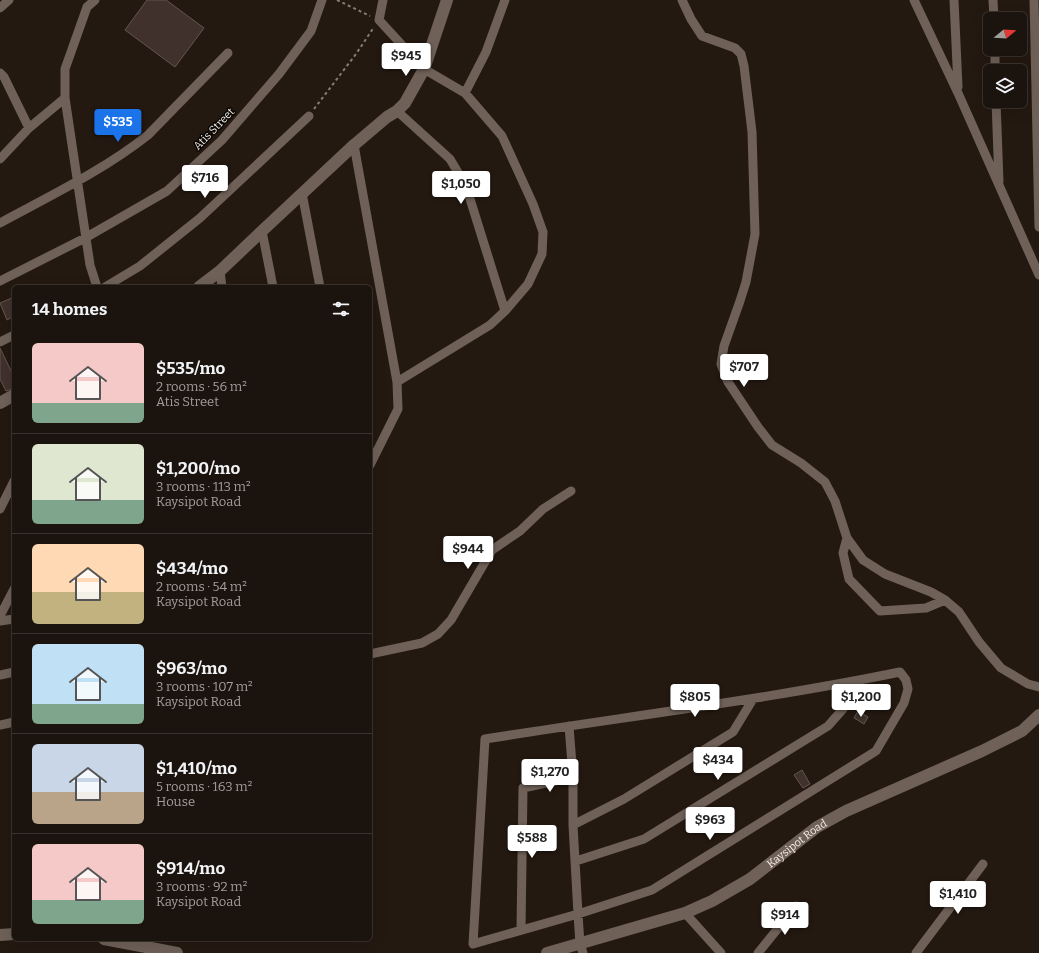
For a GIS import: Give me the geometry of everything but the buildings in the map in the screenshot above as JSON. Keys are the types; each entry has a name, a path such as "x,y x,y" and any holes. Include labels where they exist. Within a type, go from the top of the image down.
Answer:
{"street":[{"path":"0,8 9,0"},
{"path":"94,0 87,7 65,69 65,98 85,238 90,265 96,285"},
{"name":"Atis Street","path":"0,281 85,238 167,191 222,140 279,74 311,31 322,0"},
{"path":"383,0 379,20 424,69 465,93 502,136 533,204 543,232 542,254 528,284 505,311 490,325 398,382"},
{"path":"202,285 220,271 354,145 405,103 424,69 447,0"},
{"path":"465,93 486,52 505,0"},
{"path":"682,0 691,19 702,36 735,48 740,54 744,66 752,132 755,234 746,282 724,346 721,364 728,382 772,445 801,463 825,482 834,501 847,538 863,560 885,574 931,592 945,600 959,612 979,642 1001,668 1028,684 1039,687"},
{"path":"954,0 958,93"},
{"path":"993,0 994,12"},
{"path":"1034,0 1039,227"},
{"path":"915,1 958,93 1039,275"},
{"path":"0,223 77,182 135,145 148,134 228,53"},
{"path":"1,77 29,128"},
{"path":"0,159 29,128 65,98"},
{"path":"996,108 999,187"},
{"path":"397,111 450,159 466,186 505,311"},
{"path":"108,285 140,266 200,218 309,116"},
{"path":"354,145 398,382 398,409 372,461"},
{"path":"302,193 320,285"},
{"path":"262,230 273,285"},
{"path":"220,271 222,285"},
{"path":"0,342 12,336"},
{"path":"0,403 12,396"},
{"path":"0,509 12,485"},
{"path":"372,654 422,643 438,634 451,620 492,550 520,531 543,509 571,491"},
{"path":"847,538 843,553 849,579 880,611 926,608 945,600"},
{"path":"0,616 12,593"},
{"path":"0,621 12,619"},
{"path":"0,675 12,672"},
{"path":"900,672 906,680 908,689 904,703 876,751 652,890 578,914 473,944 485,739 753,699 848,683 900,672"},
{"path":"576,861 644,839 828,726 843,709 848,683"},
{"path":"574,826 624,799 733,732 753,699"},
{"name":"Kaysipot Road","path":"547,953 582,948 685,913 712,901 750,878 817,826 846,811 982,751 1022,731 1039,715"},
{"path":"0,725 12,722"},
{"path":"569,726 573,777 578,914 582,948"},
{"path":"521,930 522,788 573,777"},
{"path":"916,953 983,864"},
{"path":"758,953 796,906"},
{"path":"685,913 721,953"},
{"path":"0,935 12,934"},
{"path":"114,941 177,953"}],"path":[{"path":"309,116 356,54 379,20 337,0"}]}
